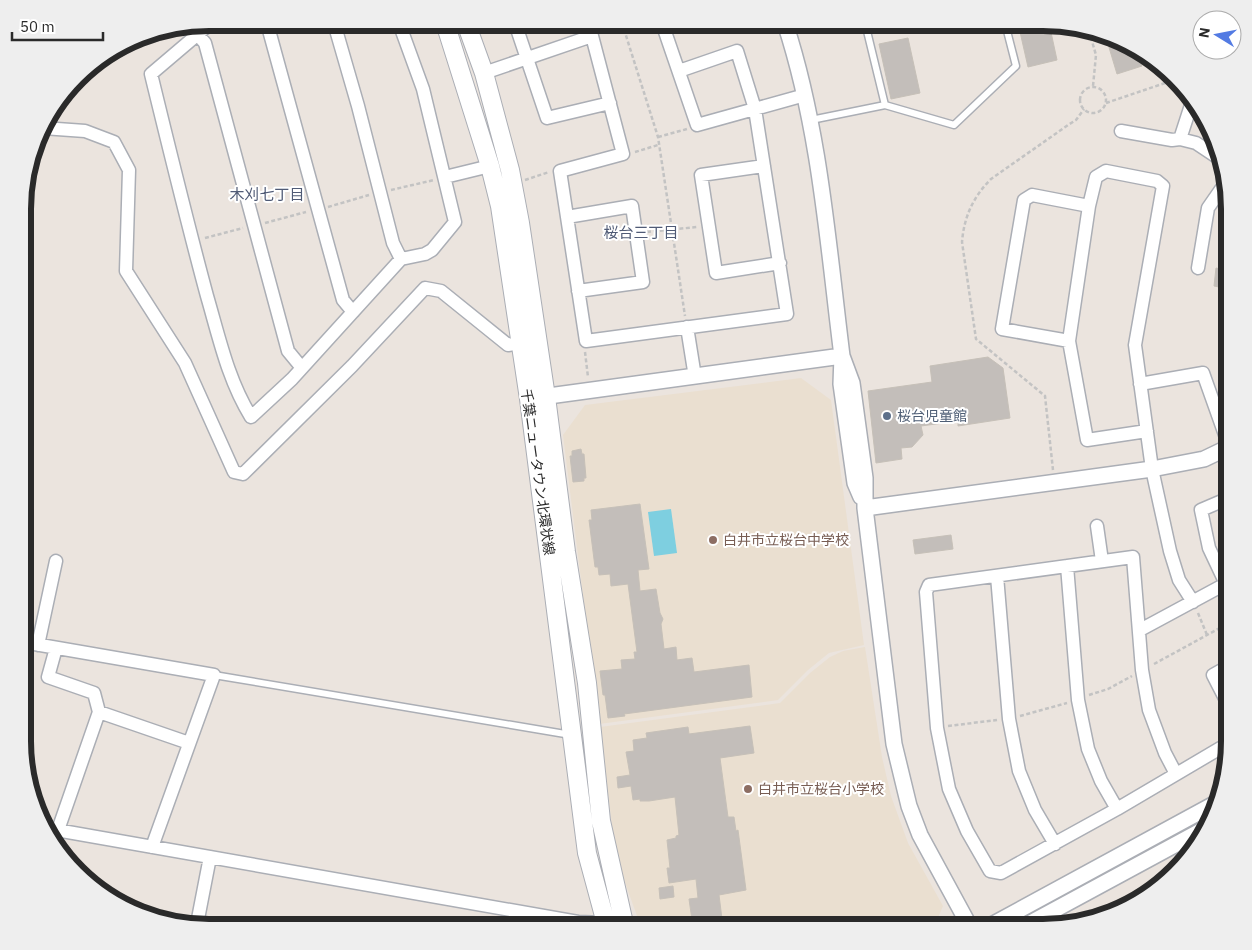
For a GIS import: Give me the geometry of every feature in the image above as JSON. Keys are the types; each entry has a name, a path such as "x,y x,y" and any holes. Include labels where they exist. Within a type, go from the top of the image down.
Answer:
{"main road":[{"name":"千葉ニュータウン北環状線","path":"448,31 490,166 500,206 520,343 538,398 566,552 587,683 601,821 624,919"},
{"name":"千葉ニュータウン北環状線","path":"469,31 484,73 510,170 520,223 572,735 586,852 604,918"}],"street":[{"path":"269,31 343,300 353,312"},
{"path":"337,31 393,243 401,259"},
{"path":"199,32 152,74 192,242 227,366 240,399 251,417 302,368 401,259 424,254 432,250 456,222 423,89 402,31"},
{"path":"518,31 547,118 610,103"},
{"path":"665,32 697,125 805,95"},
{"path":"787,32 805,95 820,181 842,356 841,384 855,483 865,508 894,744 909,806 920,835 965,919"},
{"path":"197,34 205,44 288,351 302,368"},
{"path":"484,73 592,36 623,154 560,171 586,341 787,314 756,109 737,51 679,71"},
{"path":"1180,139 1190,109"},
{"path":"51,129 84,131 114,142 129,170 126,272 185,362 234,472 243,474 352,366 425,288 441,291 508,345 520,343"},
{"path":"1121,131 1172,140 1180,139 1196,143 1211,153"},
{"path":"446,177 490,166"},
{"path":"764,166 702,175 716,273 780,263"},
{"path":"1147,431 1087,440 1069,341 1089,206 1096,177 1106,171 1157,181 1163,186 1135,345 1140,384 1147,431 1152,469 1170,551 1180,580 1193,602"},
{"path":"1198,268 1208,208 1220,192"},
{"path":"1069,341 1002,328 1024,200 1032,195 1089,206"},
{"path":"567,217 632,206 643,282 578,291"},
{"path":"687,327 695,377"},
{"path":"538,398 842,356"},
{"path":"1140,384 1203,373 1221,423"},
{"path":"865,508 1152,469 1204,459 1221,451"},
{"path":"1220,502 1201,510 1209,548 1220,569"},
{"path":"1097,526 1102,561"},
{"path":"1176,774 1165,754 1149,710 1142,670 1133,558 929,586 926,592 937,728 950,789 967,831 990,872 1001,873 1055,844 1117,809 1220,748"},
{"path":"38,645 56,561"},
{"path":"1067,566 1078,700 1088,749 1101,781 1117,809"},
{"path":"997,576 1009,719 1019,771 1034,810 1055,844"},
{"path":"1140,630 1220,587"},
{"path":"32,644 214,675 152,847"},
{"path":"56,648 48,677 94,693 99,712 58,830"},
{"path":"1220,670 1213,674 1220,688"},
{"path":"99,712 190,744"},
{"path":"1005,919 1207,808"},
{"path":"55,830 542,918"},
{"path":"1039,919 1194,834"},
{"path":"198,918 210,857"}],"lane":[{"path":"867,32 885,105"},
{"path":"810,120 885,105 954,125 1016,66 1007,32"},
{"path":"214,675 572,735"}],"path":[{"path":"592,36 598,31"},
{"path":"624,32 658,137 687,327"},
{"path":"1091,38 1096,55 1093,86"},
{"path":"1106,103 1168,82"},
{"path":"1093,86 1098,87 1104,92 1106,103 1103,109 1092,113 1086,111 1081,105 1080,98 1085,89 1093,86"},
{"path":"658,137 697,125"},
{"path":"623,154 659,145"},
{"path":"522,181 553,171 560,171"},
{"path":"636,233 709,225"},
{"path":"586,341 585,352 588,381"},
{"path":"1193,602 1207,635"}],"shaded area":[{"name":"白井市立桜台中学校","path":"801,378 831,400 864,645 829,653 808,670 778,700 599,724 563,435 585,405"},
{"name":"白井市立桜台小学校","path":"865,647 882,757 891,796 908,843 943,906 937,919 638,919 623,877 613,834 600,727 780,703 810,673 830,657 843,651"}],"water":[{"path":"671,509 677,553 654,556 648,512"}],"building":[{"path":"1020,32 1051,32 1057,60 1028,67"},
{"path":"908,38 920,93 891,99 879,44"},
{"path":"1108,44 1140,60 1142,66 1117,74"},
{"path":"1216,268 1221,269 1221,287 1214,286"},
{"path":"988,357 1003,368 1010,418 958,426 958,421 921,426 923,435 912,447 901,448 902,459 876,463 868,391 932,382 930,366"},
{"path":"581,449 582,454 584,454 586,478 584,478 584,481 573,482 570,456 572,456 572,451"},
{"path":"640,504 649,569 638,570 640,591 656,589 660,613 663,619 661,624 664,649 676,647 677,660 692,658 694,672 749,665 752,697 624,714 625,716 608,718 600,671 622,669 621,660 635,659 634,652 637,652 628,584 611,586 610,574 599,575 598,567 595,567 589,520 592,520 591,510"},
{"path":"951,535 953,549 915,554 913,540"},
{"path":"750,726 754,753 720,758 728,817 734,817 736,831 738,830 746,890 719,895 722,919 692,919 689,899 698,898 696,879 669,883 667,868 670,868 667,840 676,838 679,835 675,797 649,801 633,800 631,786 618,788 617,777 630,775 626,752 634,751 633,740 647,738 646,733 688,727 689,734"},
{"path":"673,886 674,897 660,899 659,888"}],"place":[{"name":"桜台児童館","path":"887,416"},
{"name":"白井市立桜台中学校","path":"713,540"},
{"name":"白井市立桜台小学校","path":"748,789"}],"district":[{"name":"木刈七丁目","path":"267,195"},
{"name":"桜台三丁目","path":"641,233"}]}
